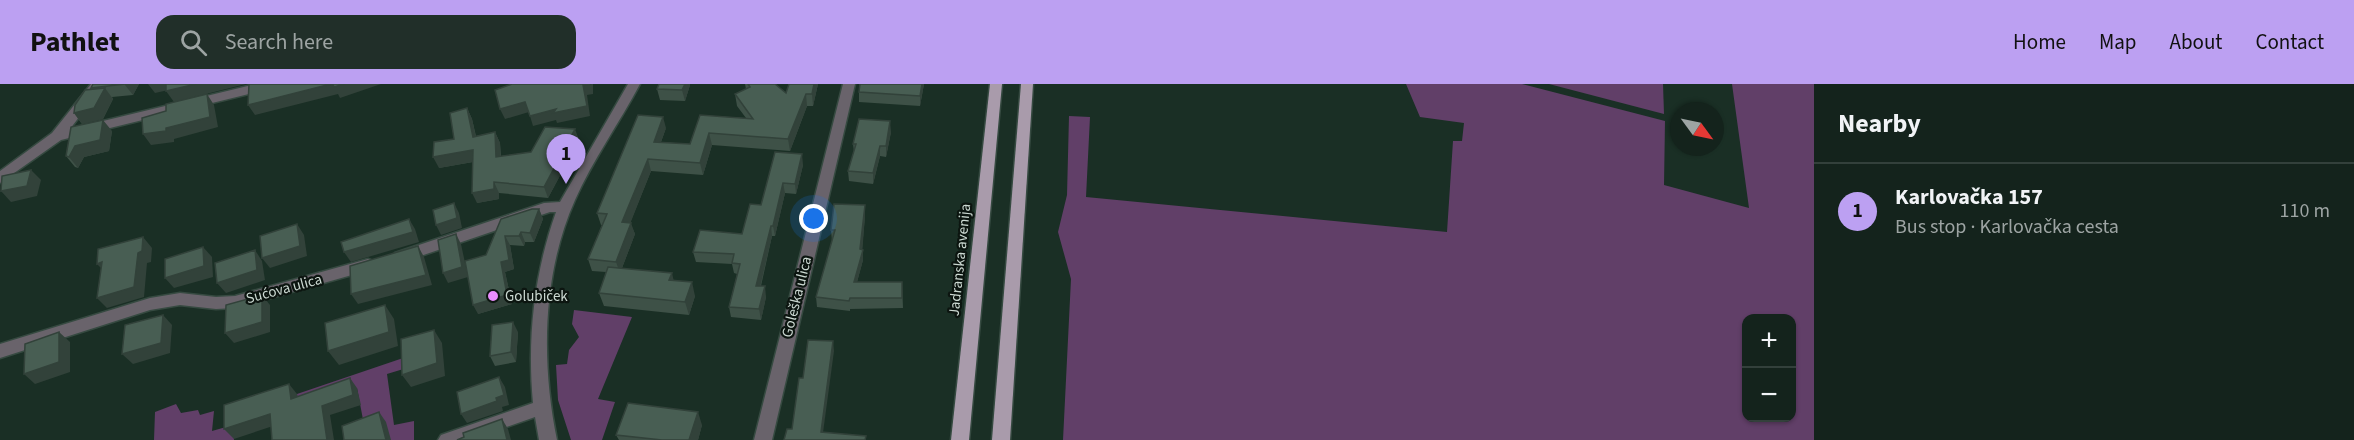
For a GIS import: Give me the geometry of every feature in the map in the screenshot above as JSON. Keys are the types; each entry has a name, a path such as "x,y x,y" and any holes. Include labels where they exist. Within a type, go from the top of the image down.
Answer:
{"main road":[{"name":"Jadranska avenija","path":"960,440 996,84"},
{"path":"1001,440 1027,84"}],"street":[{"path":"0,178 57,136 84,98 98,84"},
{"path":"57,136 273,84"},
{"path":"548,440 540,408 538,354 541,307 555,237 565,207 634,84"},
{"name":"Goleška ulica","path":"762,440 849,84"},
{"name":"Sućova ulica","path":"0,351 150,304 180,299 216,303 235,302 385,261 549,207 565,207"},
{"path":"447,440 540,408"}],"shaded area":[{"path":"1406,84 1522,84 1665,121 1664,185 1749,208 1732,84 1814,84 1814,440 1063,440 1071,279 1058,232 1067,195 1069,116 1090,117 1086,197 1447,232 1453,141 1462,141 1464,123 1420,117"},
{"path":"1549,84 1663,84 1664,114"},
{"path":"574,310 632,317 598,399 615,402 602,440 571,440 558,400 556,365 567,364 569,350 579,337 572,324"},
{"path":"409,356 410,367 387,374 394,425 414,421 414,440 391,440 365,430 357,388 300,417 297,394"},
{"path":"176,404 181,413 198,410 200,415 214,411 212,431 233,425 234,440 154,440 155,412"}],"building":[{"path":"93,84 125,84 91,88"},
{"path":"166,84 196,84 166,91"},
{"path":"249,84 331,84 248,105"},
{"path":"512,84 590,84 583,85 587,106 553,113 556,109 530,116 525,102 500,109 495,90"},
{"path":"659,84 685,84 682,90 657,89"},
{"path":"748,84 775,84 786,93 789,84 814,84 812,94 806,94 788,139 709,133 700,163 648,159 622,222 631,223 616,262 588,259 607,214 597,213 638,115 663,117 654,142 690,144 700,115 753,119 735,94 750,87"},
{"path":"860,84 922,84 920,96 859,92"},
{"path":"105,88 94,108 74,113 75,105 85,90"},
{"path":"207,94 210,117 166,128 166,131 143,134 142,118 166,111 166,104"},
{"path":"467,108 473,137 495,132 496,157 531,152 545,127 575,129 544,187 494,182 494,189 472,193 473,150 433,157 434,142 454,139 450,113"},
{"path":"859,119 890,121 886,146 880,146 873,173 848,171 856,144 853,144"},
{"path":"103,120 100,140 75,146 69,157 66,156 71,127"},
{"path":"775,152 802,154 795,184 783,183 773,226 771,226 756,286 765,286 759,309 729,307 740,264 732,263 734,254 693,252 700,230 742,234 750,204 761,205"},
{"path":"31,170 27,186 1,191 2,176"},
{"path":"454,203 457,218 436,225 433,210"},
{"path":"834,204 865,205 860,249 863,250 854,282 902,282 902,298 850,298 849,301 816,297 835,230 831,230"},
{"path":"539,209 530,233 521,232 519,236 505,236 509,260 501,262 507,295 473,305 465,261 486,255 501,219"},
{"path":"409,219 413,232 344,252 341,242"},
{"path":"297,224 300,246 262,258 260,236"},
{"path":"456,234 462,267 443,273 438,240"},
{"path":"143,237 142,251 138,253 134,287 97,298 102,262 97,264 98,249"},
{"path":"418,246 426,275 351,294 350,266"},
{"path":"203,247 204,266 165,278 165,259"},
{"path":"255,250 257,270 217,283 215,263"},
{"path":"608,267 672,273 669,280 692,282 685,302 599,293"},
{"path":"262,295 262,322 225,333 226,305"},
{"path":"385,305 389,332 328,351 325,323"},
{"path":"163,315 161,343 122,354 125,325"},
{"path":"513,322 511,352 490,356 492,325"},
{"path":"434,330 437,363 402,375 401,339"},
{"path":"59,332 59,362 24,374 25,344"},
{"path":"808,340 833,341 821,432 866,436 865,440 784,440 787,429 792,429 799,378 803,378"},
{"path":"499,377 504,395 496,398 497,401 461,414 457,392"},
{"path":"350,378 353,395 322,406 327,440 272,440 270,414 224,429 224,405 289,384 291,399"},
{"path":"628,403 698,412 689,440 662,440 616,435"},
{"path":"379,412 386,440 344,440 342,426"},
{"path":"502,419 507,440 457,440 464,437 463,433"}],"place":[{"name":"Karlovačka 157","path":"566,184"},
{"name":"Golubiček","path":"493,296"}]}
